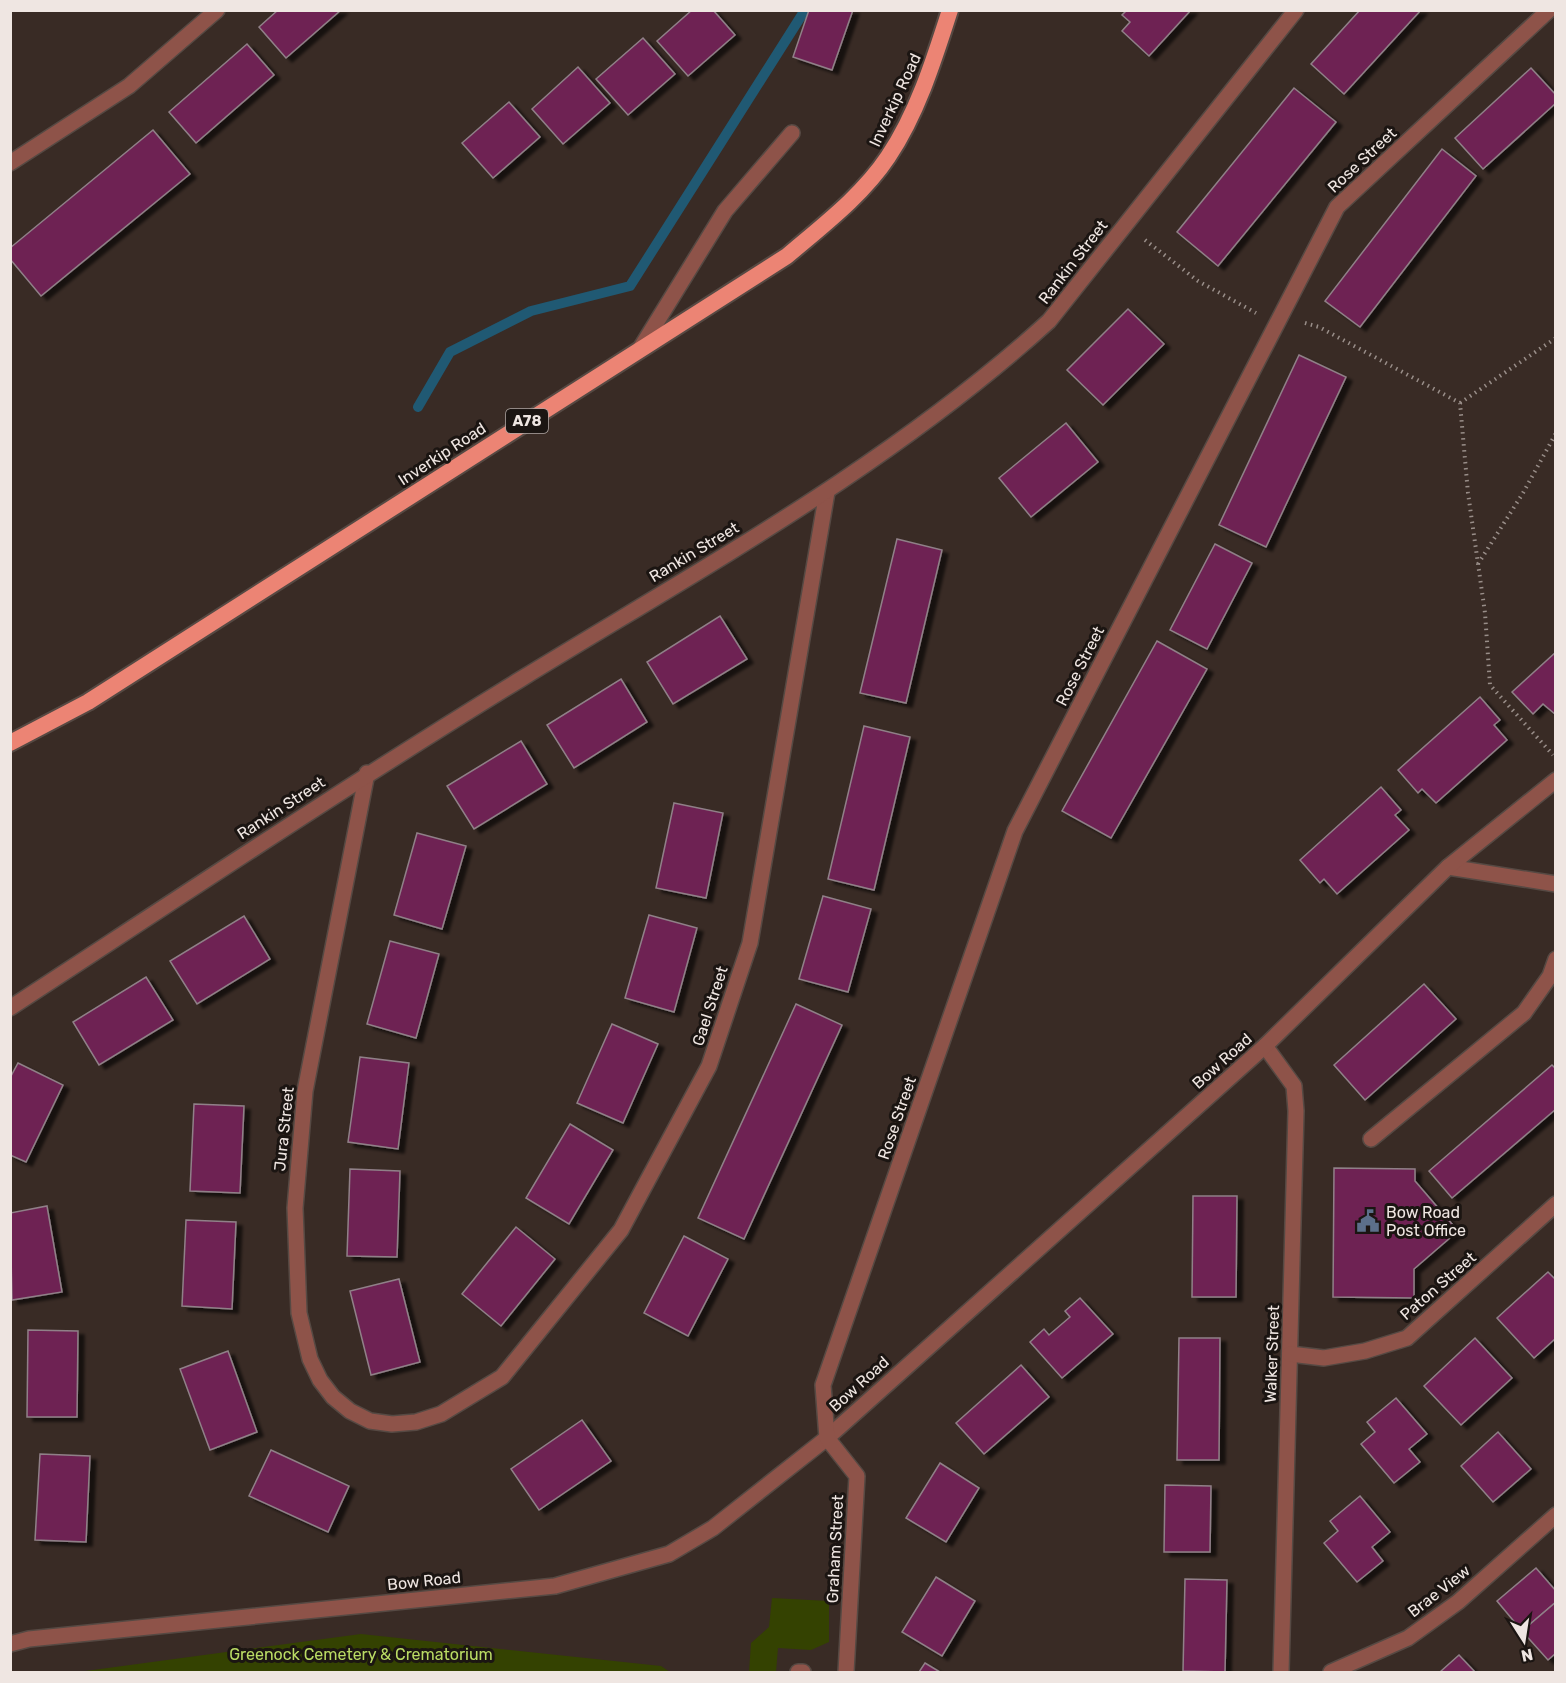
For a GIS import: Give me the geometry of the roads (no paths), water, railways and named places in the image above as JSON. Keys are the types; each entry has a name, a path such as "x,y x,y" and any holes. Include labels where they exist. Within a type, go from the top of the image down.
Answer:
{"highway":[{"name":"Inverkip Road","path":"10,743 88,702 787,256 844,207 888,158 933,63 950,10"}],"street":[{"path":"10,164 129,86 217,10"},
{"name":"Rankin Street","path":"10,1008 368,773 827,492 1003,363 1049,321 1296,10"},
{"name":"Rose Street","path":"826,1438 823,1384 1015,831 1337,207 1549,10"},
{"path":"640,349 724,211 792,133"},
{"name":"Gael Street","path":"416,1422 441,1414 502,1377 621,1230 709,1066 750,943 827,492"},
{"name":"Jura Street","path":"368,773 305,1091 295,1208 299,1313 310,1359 320,1380 333,1397 350,1411 370,1420 392,1424 416,1422"},
{"name":"Bow Road","path":"10,1644 29,1639 555,1586 669,1554 704,1533 826,1438 1265,1046 1448,867 1556,780"},
{"path":"1448,867 1556,884"},
{"path":"1371,1139 1524,1013 1550,976 1556,959"},
{"name":"Walker Street","path":"1265,1046 1294,1086 1296,1111 1281,1672"},
{"name":"Paton Street","path":"1290,1354 1324,1358 1365,1351 1407,1338 1556,1204"},
{"name":"Graham Street","path":"826,1438 857,1476 846,1672"},
{"name":"Brae View","path":"1331,1672 1408,1638 1458,1602 1556,1515"},
{"path":"798,1672 803,1672"}],"waterway":[{"path":"418,407 450,352 531,311 630,286 805,10"}],"place":[{"name":"Bow Road Post Office","path":"1368,1221"}],"park label":[{"name":"Greenock Cemetery & Crematorium","path":"361,1654"}]}
